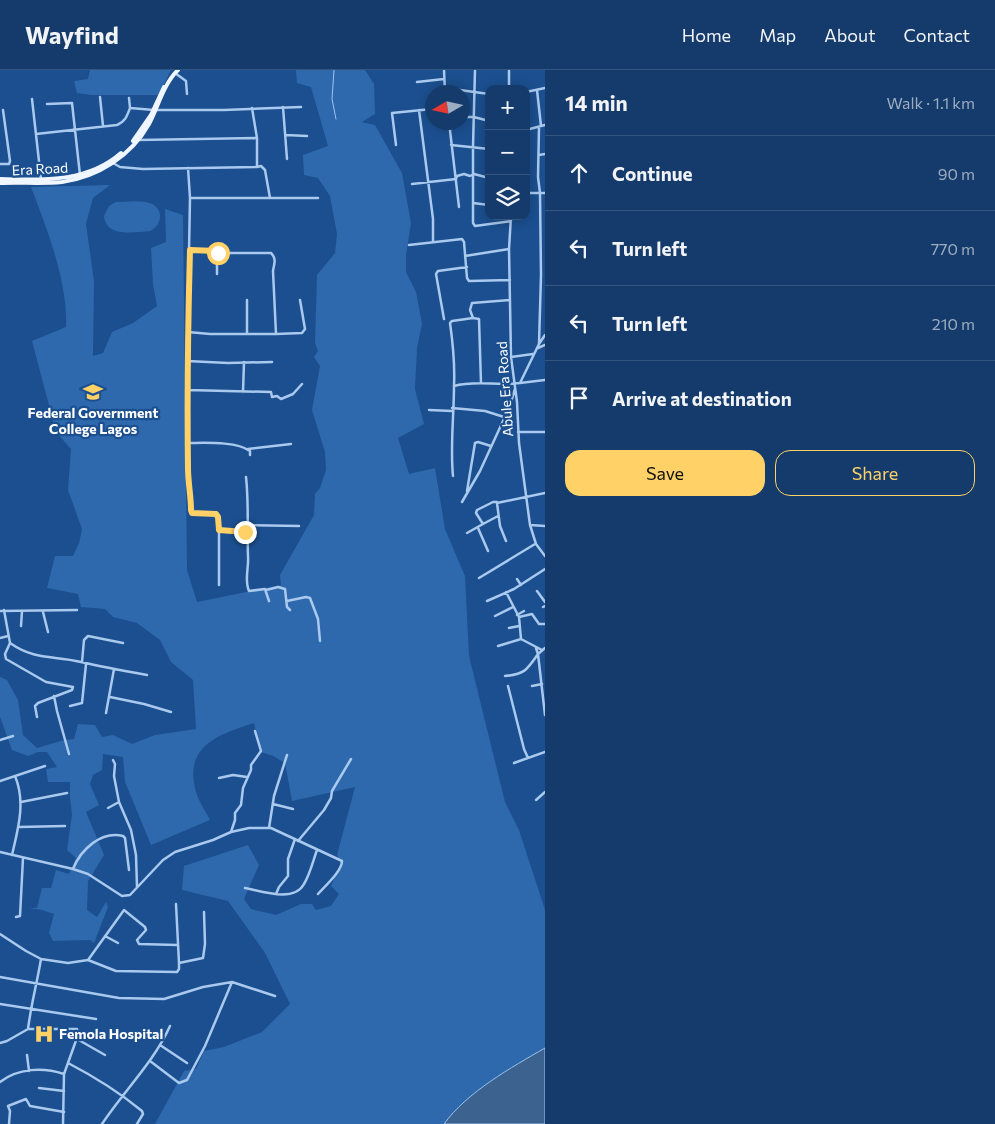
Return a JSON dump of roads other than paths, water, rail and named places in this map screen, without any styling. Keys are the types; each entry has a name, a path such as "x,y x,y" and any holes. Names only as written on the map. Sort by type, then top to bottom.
{"main road":[{"name":"Era Road","path":"0,181 64,181 112,163 138,140 176,71"},
{"path":"0,181 58,179 96,170 113,160 127,148 155,110"}],"street":[{"path":"444,70 445,85"},
{"path":"475,70 472,147 474,174 473,223 475,226 511,221"},
{"path":"509,70 509,85"},
{"path":"176,71 186,81 187,94"},
{"path":"417,82 444,79"},
{"path":"530,91 545,88"},
{"path":"470,90 485,93"},
{"path":"537,90 542,126 538,177 540,193 540,249 543,275 539,344"},
{"path":"100,97 103,126"},
{"path":"32,98 41,179"},
{"path":"36,134 122,123 130,108 129,98"},
{"path":"47,104 72,103 80,175"},
{"path":"130,108 155,110 301,106"},
{"path":"283,107 287,159"},
{"path":"252,108 257,138 257,167"},
{"path":"0,165 9,164 10,161 3,110"},
{"path":"419,110 433,219 433,242"},
{"path":"396,145 392,114 425,110"},
{"path":"541,116 545,115"},
{"path":"470,117 485,120"},
{"path":"450,130 459,207"},
{"path":"286,136 307,136"},
{"path":"138,140 257,138"},
{"path":"451,145 485,149"},
{"path":"540,154 545,154"},
{"path":"112,163 120,168 262,166 265,170 270,198"},
{"path":"188,168 190,198 187,360 188,470 192,513 216,514 218,517 219,585"},
{"path":"412,184 456,179 461,174 470,176 474,174 485,177"},
{"path":"530,193 545,193"},
{"path":"190,198 318,198"},
{"path":"473,203 485,204"},
{"name":"Abule Era Road","path":"511,221 509,249 510,300 518,432 530,525 536,544 545,556"},
{"path":"409,245 462,239 467,278 469,280 510,280"},
{"path":"465,256 509,249"},
{"path":"540,249 545,249"},
{"path":"190,250 217,251 218,253 273,254 275,261 273,271 276,334"},
{"path":"217,251 217,274"},
{"path":"444,320 436,274 438,271 467,267"},
{"path":"247,300 247,334"},
{"path":"188,332 276,334 304,331 300,300"},
{"path":"473,318 470,310 472,304 510,300"},
{"path":"452,476 454,386 450,323 452,321 478,318 481,384"},
{"path":"520,384 533,354 545,335"},
{"path":"536,349 545,345"},
{"path":"512,356 533,354"},
{"path":"187,360 207,362 272,362"},
{"path":"243,392 244,362"},
{"path":"454,386 464,384 520,384 545,380"},
{"path":"188,390 271,392 272,397 277,396 281,399 293,394 302,384"},
{"path":"467,491 474,483 515,389"},
{"path":"429,410 485,411 504,417"},
{"path":"518,432 545,432"},
{"path":"462,502 467,491 475,443 478,442 491,446"},
{"path":"188,443 231,445 248,449 291,444"},
{"path":"248,449 250,455"},
{"path":"246,477 248,497 246,585 249,591 283,588 286,590 290,610"},
{"path":"483,524 476,511 493,502 545,493"},
{"path":"497,502 500,526 506,541"},
{"path":"467,533 498,516"},
{"path":"247,525 299,526"},
{"path":"530,525 545,526"},
{"path":"478,528 488,551"},
{"path":"219,530 246,532"},
{"path":"479,578 536,544"},
{"path":"488,601 521,585 545,568"},
{"path":"517,579 521,585"},
{"path":"266,590 269,601"},
{"path":"538,591 545,602"},
{"path":"506,592 518,616 521,640"},
{"path":"287,601 306,597 310,598 318,618 320,641"},
{"path":"495,616 512,607"},
{"path":"4,610 10,643 5,656 10,662 29,670 46,682 73,687 72,690 54,696 35,706 37,717"},
{"path":"0,611 43,612 77,610"},
{"path":"21,626 22,611"},
{"path":"518,616 524,611"},
{"path":"43,612 48,632"},
{"path":"518,616 532,614 539,624 545,624"},
{"path":"509,628 519,626"},
{"path":"0,638 8,636"},
{"path":"70,706 82,703 85,638 91,637 123,643"},
{"path":"498,646 521,640 536,648 543,649"},
{"path":"10,643 27,653 39,656 147,676"},
{"path":"536,648 540,666 545,715"},
{"path":"505,676 522,673 543,649"},
{"path":"540,666 545,665"},
{"path":"106,713 114,670"},
{"path":"532,686 542,684"},
{"path":"508,686 528,758"},
{"path":"54,696 56,711 69,754"},
{"path":"110,697 171,712"},
{"path":"231,832 235,813 241,805 243,788 252,762 261,751 255,731"},
{"path":"0,740 13,736"},
{"path":"514,763 545,752"},
{"path":"269,828 274,793 287,755"},
{"path":"276,894 288,876 288,859 297,840 324,810 331,798 332,791 351,759"},
{"path":"113,760 119,802 127,819 134,842 136,889"},
{"path":"0,781 45,766"},
{"path":"219,778 234,775 247,777"},
{"path":"12,855 19,827 21,802 15,776"},
{"path":"536,800 543,796 545,792"},
{"path":"21,802 67,793"},
{"path":"108,808 119,802"},
{"path":"273,804 293,810"},
{"path":"19,827 65,826"},
{"path":"0,852 88,874 122,896 130,895 163,860 175,852 231,832 249,828 269,828 343,862 331,880 318,894"},
{"path":"73,869 80,856 94,843 102,837 114,835 125,838 128,870"},
{"path":"244,888 286,895 302,886 317,850"},
{"path":"16,917 20,916 23,858"},
{"path":"0,934 40,959 68,963 88,960 116,971 177,972 180,963 176,904"},
{"path":"88,960 125,910 141,922 146,929 137,940 139,944 178,945"},
{"path":"180,963 203,958 205,944 204,912"},
{"path":"105,936 118,943"},
{"path":"28,1029 30,1008 37,984 40,959"},
{"path":"0,977 107,997 164,999 203,987 232,982 275,996"},
{"path":"150,1061 179,1083 187,1080 205,1046 232,982"},
{"path":"0,1004 96,1019"},
{"path":"102,1124 122,1094 150,1061 170,1026"},
{"path":"0,1043 28,1029 75,1028 78,1031 77,1039 64,1074 63,1124"},
{"path":"77,1039 106,1055"},
{"path":"160,1045 187,1063"},
{"path":"27,1055 29,1071"},
{"path":"68,1063 99,1079 122,1094 143,1113 137,1124"},
{"path":"0,1082 10,1076 29,1071 48,1070 64,1074"},
{"path":"39,1088 64,1091"},
{"path":"9,1124 10,1111 8,1106 26,1099 30,1106 64,1112"}],"waterway":[{"path":"334,70 332,99 336,119"}],"place":[{"name":"Federal Government College Lagos","path":"93,392"},
{"name":"Femola Hospital","path":"44,1034"}]}
